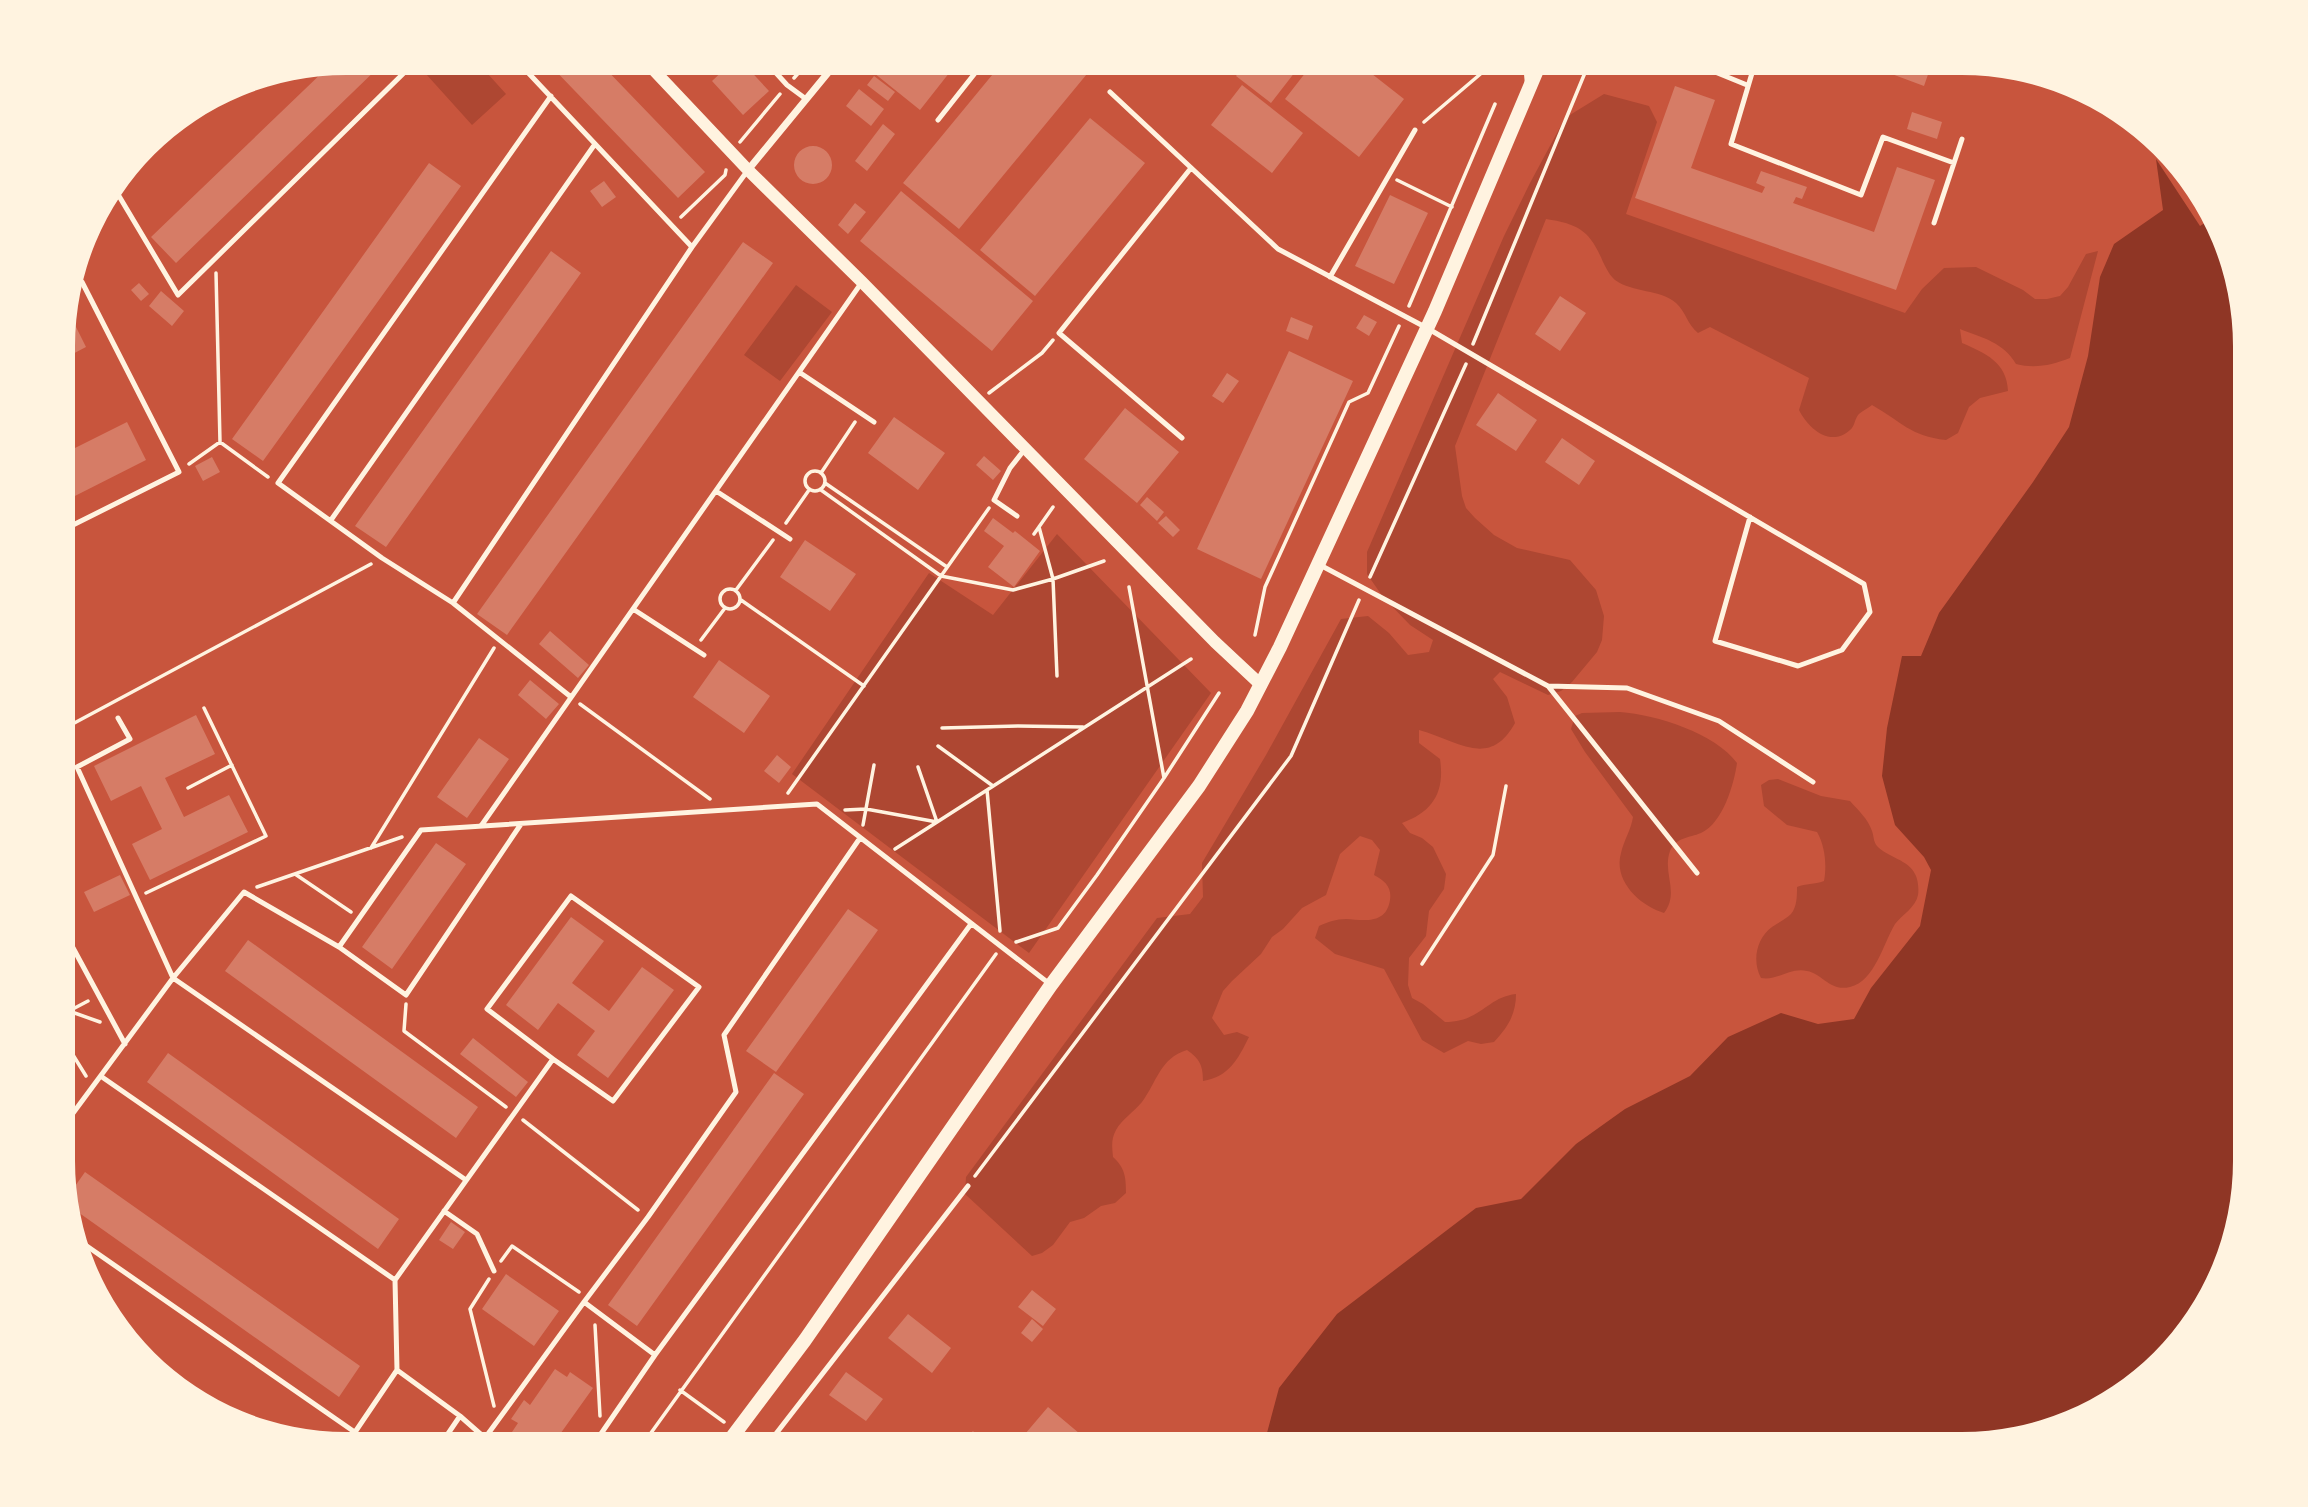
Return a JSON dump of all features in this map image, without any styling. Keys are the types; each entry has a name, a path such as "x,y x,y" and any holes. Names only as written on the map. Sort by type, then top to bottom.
{"main road":[{"path":"737,1430 805,1340 1051,985 1199,786 1261,685 1427,328 1535,75"}],"street":[{"path":"657,75 1215,642 1261,685"},
{"path":"748,170 826,75"},
{"path":"1531,75 1531,85"}],"lane":[{"path":"120,198 178,295 402,75"},
{"path":"531,75 692,247"},
{"path":"778,75 806,99"},
{"path":"938,120 974,75"},
{"path":"1722,75 1747,85"},
{"path":"1751,75 1731,144 1861,195 1883,137 1954,163"},
{"path":"1110,93 1278,249 1403,318 1427,328 1470,354 1750,517 1864,584 1870,612 1842,650 1798,666 1715,640 1750,517"},
{"path":"551,96 278,483 382,558 453,603 571,697"},
{"path":"1330,277 1415,130"},
{"path":"1934,223 1962,139"},
{"path":"331,520 595,144"},
{"path":"1182,438 1059,333 1191,168"},
{"path":"453,603 692,247 748,170"},
{"path":"481,827 862,282"},
{"path":"75,524 179,472 82,283"},
{"path":"799,372 874,422"},
{"path":"1017,516 994,500 1010,468 1026,449"},
{"path":"716,491 790,539"},
{"path":"1318,564 1548,686 1698,873"},
{"path":"633,609 705,656"},
{"path":"1548,686 1628,688 1719,720 1813,782"},
{"path":"118,718 130,739 77,767 173,978 466,1181"},
{"path":"340,947 421,831 817,804 1051,985"},
{"path":"75,1111 173,978 244,892 340,947 406,995 521,824"},
{"path":"490,1432 736,1092 724,1035 860,838"},
{"path":"571,896 699,986 613,1101 553,1059 487,1009 571,896"},
{"path":"602,1432 655,1355 971,924"},
{"path":"75,951 125,1044"},
{"path":"357,1432 397,1370 395,1280 553,1059"},
{"path":"102,1077 395,1280"},
{"path":"777,1432 968,1186"},
{"path":"444,1211 477,1234 494,1271"},
{"path":"90,1249 355,1432"},
{"path":"585,1299 594,1309 655,1355"},
{"path":"397,1370 478,1432"},
{"path":"449,1432 460,1416"}],"path":[{"path":"1415,130 1479,75"},
{"path":"968,1186 1290,756 1470,354 1476,331 1584,75"},
{"path":"1255,635 1265,587 1349,402 1368,393 1495,104"},
{"path":"1388,176 1452,207"},
{"path":"216,257 220,442"},
{"path":"979,400 1042,353 1059,333"},
{"path":"821,473 860,413"},
{"path":"220,442 278,483"},
{"path":"179,472 220,442"},
{"path":"821,473 811,471 804,480 809,490 821,490 941,576 1013,590 1104,561"},
{"path":"821,473 825,482 947,567"},
{"path":"821,490 825,482"},
{"path":"778,807 994,500"},
{"path":"1034,534 1053,508"},
{"path":"1039,527 1053,579 1057,676"},
{"path":"75,723 382,558"},
{"path":"1129,587 1164,778"},
{"path":"724,608 720,598 727,589 736,590 741,600 864,686"},
{"path":"724,608 734,608 741,600"},
{"path":"695,649 724,608"},
{"path":"371,848 499,640"},
{"path":"884,857 1191,659"},
{"path":"651,1432 1001,947 1058,928 1164,778 1219,693"},
{"path":"571,697 726,810"},
{"path":"138,897 266,836 204,708"},
{"path":"942,728 1085,727"},
{"path":"938,746 993,786"},
{"path":"188,788 232,765"},
{"path":"860,838 874,765"},
{"path":"918,767 937,822"},
{"path":"1422,964 1493,855 1506,786"},
{"path":"987,790 1001,947"},
{"path":"826,811 866,809 937,822"},
{"path":"244,892 421,831"},
{"path":"295,874 360,917"},
{"path":"75,1008 99,995"},
{"path":"406,995 404,1031 648,1217"},
{"path":"75,1015 116,1028"},
{"path":"75,1058 93,1088"},
{"path":"498,1421 470,1309 494,1271 512,1246 585,1299"},
{"path":"594,1309 601,1432"},
{"path":"680,1390 737,1430"}],"shaded area":[{"path":"427,75 489,75 506,94 472,125"},
{"path":"1604,94 1649,106 1657,122 1626,214 1905,313 1922,289 1944,268 1976,267 2023,290 2035,299 2060,296 2086,254 2098,251 2070,358 2043,366 2016,364 1999,346 1960,329 1962,343 1986,355 1999,366 2007,381 2008,391 1980,398 1969,407 1958,433 1946,440 1923,435 1872,405 1858,415 1850,430 1835,437 1827,436 1814,429 1799,410 1809,378 1710,327 1698,333 1670,299 1615,280 1593,243 1582,231 1567,223 1546,219 1455,446 1466,508 1494,535 1517,548 1570,560 1596,590 1604,616 1602,640 1597,652 1561,691 1548,695 1500,672 1493,679 1507,697 1515,723 1505,737 1494,745 1483,749 1472,748 1419,730 1419,743 1440,759 1441,781 1429,807 1402,823 1410,833 1433,847 1446,874 1444,889 1429,911 1426,936 1409,958 1408,985 1412,998 1445,1022 1467,1018 1506,996 1516,994 1515,1008 1510,1020 1494,1042 1481,1044 1468,1041 1444,1053 1422,1040 1384,969 1335,954 1315,938 1319,926 1342,919 1373,919 1384,914 1388,908 1389,888 1374,875 1380,850 1372,840 1360,836 1340,854 1326,895 1302,908 1223,991 1212,1018 1224,1035 1237,1032 1249,1037 1232,1066 1220,1076 1203,1081 1200,1063 1187,1050 1171,1059 1142,1102 1121,1122 1113,1137 1113,1157 1124,1173 1126,1193 1115,1203 1101,1206 1084,1218 1070,1222 1053,1245 1032,1256 965,1194 966,1177 1157,918 1190,914 1203,897 1202,863 1266,755 1341,619 1368,616 1389,633 1408,655 1429,652 1433,640 1410,625 1383,597 1367,574 1367,552 1504,236 1530,183 1565,118"},
{"path":"2156,159 2200,226 2203,224 2212,243 2228,294 2233,347 2232,1178 2228,1213 2218,1248 2205,1280 2177,1326 2127,1376 2097,1395 2032,1423 1997,1429 1961,1432 1267,1432 1279,1388 1337,1314 1476,1208 1521,1199 1576,1144 1625,1109 1690,1076 1728,1037 1781,1013 1818,1024 1854,1019 1871,988 1920,926 1931,870 1924,857 1895,825 1882,776 1887,728 1902,656 1921,656 1939,613 2069,427 2088,356 2100,277 2114,244 2163,210"},
{"path":"796,285 832,312 780,381 744,355"},
{"path":"1057,534 1211,693 1029,953 792,774 929,573 993,615"},
{"path":"1620,712 1651,717 1684,727 1715,743 1737,763 1730,792 1715,821 1701,833 1679,840 1670,851 1668,867 1671,898 1664,913 1646,905 1630,891 1625,882 1620,863 1622,848 1633,817 1571,729 1575,716 1582,713"},
{"path":"1778,779 1821,796 1850,801 1868,823 1877,846 1908,865 1916,876 1918,893 1915,903 1895,924 1872,970 1859,983 1850,987 1837,987 1807,971 1761,978 1758,971 1756,958 1759,944 1772,927 1793,911 1797,887 1824,881 1825,875 1824,849 1817,832 1787,825 1764,806 1761,785"}],"building":[{"path":"371,75 176,263 151,237 317,77"},
{"path":"560,75 612,75 705,172 678,198"},
{"path":"718,75 754,75 769,91 743,115 712,81"},
{"path":"876,75 948,75 920,110"},
{"path":"992,75 1086,75 959,229 903,183"},
{"path":"1237,75 1293,75 1271,103"},
{"path":"1304,75 1373,75 1404,99 1359,157 1285,99"},
{"path":"1894,75 1928,75 1924,86"},
{"path":"874,76 895,92 888,101 867,85"},
{"path":"1242,85 1303,133 1272,173 1211,125"},
{"path":"1675,86 1715,100 1691,168 1762,193 1765,187 1756,183 1761,171 1807,187 1802,199 1796,197 1793,203 1874,232 1897,167 1935,180 1896,290 1635,198"},
{"path":"859,89 884,109 871,126 846,106"},
{"path":"1912,112 1942,122 1937,139 1907,129"},
{"path":"1090,118 1145,163 1035,296 980,250"},
{"path":"883,124 895,134 867,171 855,161"},
{"path":"813,146 827,151 832,165 827,179 813,184 799,179 794,165 799,151"},
{"path":"429,163 461,186 263,461 232,439"},
{"path":"604,181 616,197 602,207 590,191"},
{"path":"901,191 1033,301 992,351 860,241"},
{"path":"1390,195 1428,213 1394,284 1355,266"},
{"path":"855,203 866,212 848,234 838,225"},
{"path":"743,242 773,263 507,635 477,614"},
{"path":"551,251 581,273 386,547 355,526"},
{"path":"139,283 149,294 141,301 131,290"},
{"path":"161,291 184,311 172,326 149,306"},
{"path":"1560,296 1586,313 1560,351 1535,334"},
{"path":"1364,315 1377,322 1369,336 1356,328"},
{"path":"1291,317 1313,326 1308,340 1286,331"},
{"path":"76,327 86,347 75,353"},
{"path":"1289,351 1353,381 1261,579 1197,549"},
{"path":"1227,373 1239,381 1223,403 1212,396"},
{"path":"1498,393 1537,420 1516,451 1476,425"},
{"path":"1125,408 1179,452 1137,503 1084,459"},
{"path":"894,417 945,453 918,490 868,453"},
{"path":"127,422 146,460 75,496 75,448"},
{"path":"1562,438 1595,461 1579,485 1545,462"},
{"path":"984,456 1001,471 993,480 976,465"},
{"path":"212,457 220,472 203,481 195,466"},
{"path":"1147,497 1164,512 1157,521 1140,505"},
{"path":"1166,516 1180,530 1173,537 1158,523"},
{"path":"993,518 1040,551 1014,587 988,567 1004,546 984,531"},
{"path":"805,540 856,574 830,611 780,577"},
{"path":"550,631 589,665 578,678 539,644"},
{"path":"719,660 770,696 744,733 693,697"},
{"path":"530,680 559,704 546,719 518,695"},
{"path":"196,715 215,754 165,778 184,817 229,795 248,832 150,880 132,844 162,829 141,786 111,801 94,766"},
{"path":"479,738 509,759 467,818 437,797"},
{"path":"777,755 791,767 779,783 764,771"},
{"path":"436,843 466,864 392,969 362,947"},
{"path":"120,875 130,895 94,912 84,892"},
{"path":"848,909 878,930 776,1072 746,1051"},
{"path":"571,917 604,941 572,983 609,1011 642,967 674,990 608,1078 577,1055 595,1031 558,1003 538,1030 506,1005"},
{"path":"248,940 478,1107 456,1138 225,971"},
{"path":"473,1038 528,1082 516,1097 460,1054"},
{"path":"168,1053 399,1219 378,1249 147,1082"},
{"path":"774,1073 804,1094 637,1326 608,1305"},
{"path":"85,1172 360,1366 339,1397 80,1214 77,1184"},
{"path":"451,1222 465,1232 453,1249 439,1240"},
{"path":"506,1274 559,1311 534,1346 482,1309"},
{"path":"1032,1290 1056,1309 1043,1326 1018,1307"},
{"path":"908,1314 951,1348 932,1373 888,1338"},
{"path":"1032,1319 1043,1329 1032,1342 1021,1333"},
{"path":"555,1369 567,1377 570,1372 593,1388 562,1432 512,1432 518,1423 511,1419 524,1400 530,1405"},
{"path":"846,1372 883,1399 866,1421 829,1395"},
{"path":"1048,1407 1078,1432 1027,1432"}]}
